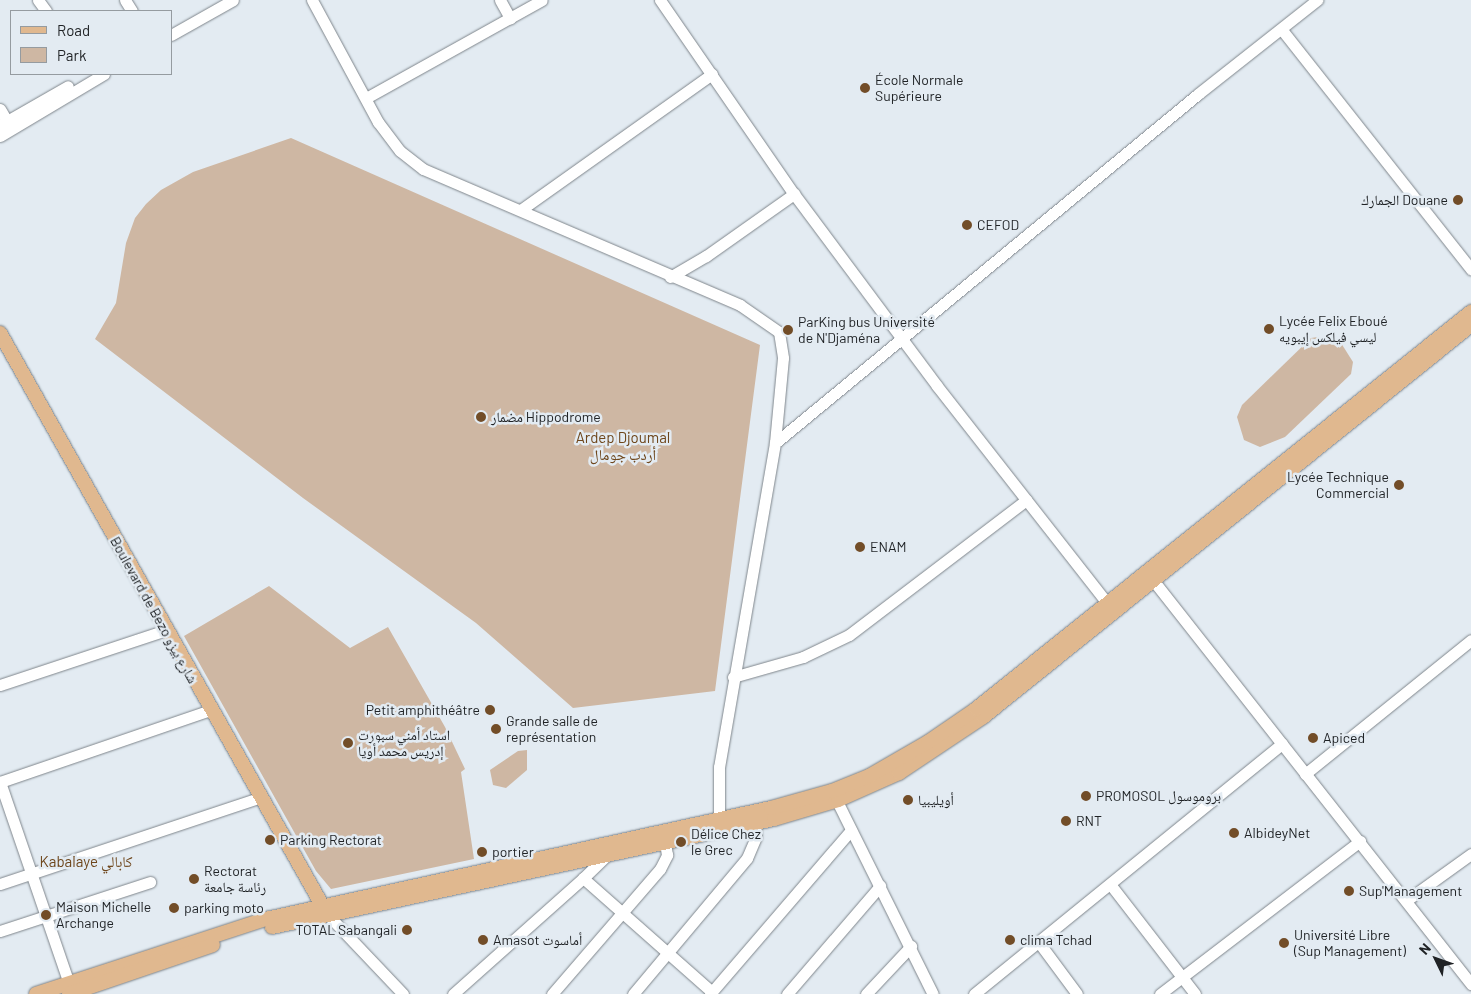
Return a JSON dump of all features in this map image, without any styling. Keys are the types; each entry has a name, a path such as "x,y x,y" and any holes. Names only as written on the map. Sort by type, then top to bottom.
{"main road":[{"path":"36,994 69,988 159,952 325,910 665,842 719,825 754,823 834,796 894,763 932,747 1150,577 1471,312"},
{"path":"1267,482 1471,325"},
{"name":"Boulevard de Bezo شارع بيزو","path":"0,333 210,710 262,797 325,910"},
{"path":"932,747 1107,603 1150,577"},
{"path":"465,881 719,825 834,796"}],"street":[{"path":"172,25 216,0"},
{"path":"172,34 233,0"},
{"path":"312,0 388,137 400,151 423,169 477,194 522,209 670,277 740,305 779,332 783,358 775,444 718,767 719,825"},
{"path":"500,0 510,18"},
{"path":"366,98 542,0"},
{"path":"660,0 794,194 901,337 1107,603"},
{"path":"775,444 901,337 1198,94 1282,30 1304,4 1317,0"},
{"path":"1282,30 1471,269"},
{"path":"522,209 712,74"},
{"path":"0,109 4,123 94,75"},
{"path":"0,136 94,75"},
{"path":"670,277 706,256 794,194"},
{"path":"733,677 803,657 849,635 1026,500"},
{"path":"1150,577 1305,774 1360,840 1471,984"},
{"path":"0,685 166,630"},
{"path":"1305,774 1471,640"},
{"path":"69,988 0,782 210,710"},
{"path":"974,994 1040,944 1110,884 1282,744"},
{"path":"834,796 934,994"},
{"path":"0,884 31,872 262,797"},
{"path":"633,994 754,848 754,823"},
{"path":"583,878 668,952 711,993 851,830"},
{"path":"1160,994 1360,840"},
{"path":"552,994 664,863 667,855 665,842"},
{"path":"453,994 609,853"},
{"path":"1407,900 1471,854"},
{"path":"0,931 150,882"},
{"path":"1110,884 1195,994"},
{"path":"787,994 880,886"},
{"path":"325,910 402,994"},
{"path":"1040,944 1077,994"},
{"path":"866,994 911,946"}],"green space":[{"name":"مضمار Hippodrome","path":"291,138 760,345 715,691 573,708 476,623 303,498 95,339 116,303 126,243 135,218 146,204 161,190 193,172"},
{"path":"1325,336 1341,343 1353,362 1351,374 1285,437 1260,447 1244,440 1237,417 1242,405 1311,338"},
{"name":"استاد أمني سبورت إدريس محمد أويا","path":"269,586 350,648 388,627 445,727 465,769 461,772 474,859 331,889 316,871 184,636"},
{"path":"527,750 527,770 506,788 493,785 490,770 518,751"}],"place":[{"name":"École Normale Supérieure","path":"865,88"},
{"name":"الجمارك Douane","path":"1458,200"},
{"name":"CEFOD","path":"967,225"},
{"name":"Lycée Felix Eboué ليسي فيلكس إيبويه","path":"1269,329"},
{"name":"ParKing bus Université de N'Djaména","path":"788,330"},
{"name":"مضمار Hippodrome","path":"481,417"},
{"name":"Lycée Technique Commercial","path":"1399,485"},
{"name":"ENAM","path":"860,547"},
{"name":"Petit amphithéâtre","path":"490,710"},
{"name":"Grande salle de représentation","path":"496,729"},
{"name":"Apiced","path":"1313,738"},
{"name":"استاد أمني سبورت إدريس محمد أويا","path":"348,743"},
{"name":"PROMOSOL بروموسول","path":"1086,796"},
{"name":"أويليبيا","path":"908,800"},
{"name":"RNT","path":"1066,821"},
{"name":"AlbideyNet","path":"1234,833"},
{"name":"Parking Rectorat","path":"270,840"},
{"name":"Délice Chez le Grec","path":"681,842"},
{"name":"portier","path":"482,852"},
{"name":"Rectorat رئاسة جامعة","path":"194,879"},
{"name":"Sup'Management","path":"1349,891"},
{"name":"parking moto","path":"174,908"},
{"name":"Maison Michelle Archange","path":"46,915"},
{"name":"TOTAL Sabangali","path":"407,930"},
{"name":"Amasot أماسوت","path":"483,940"},
{"name":"clima Tchad","path":"1010,940"},
{"name":"Université Libre (Sup Management)","path":"1284,943"}],"district":[{"name":"Ardep Djoumal أردب جومال","path":"623,446"},
{"name":"Kabalaye كابالي","path":"86,862"}]}
